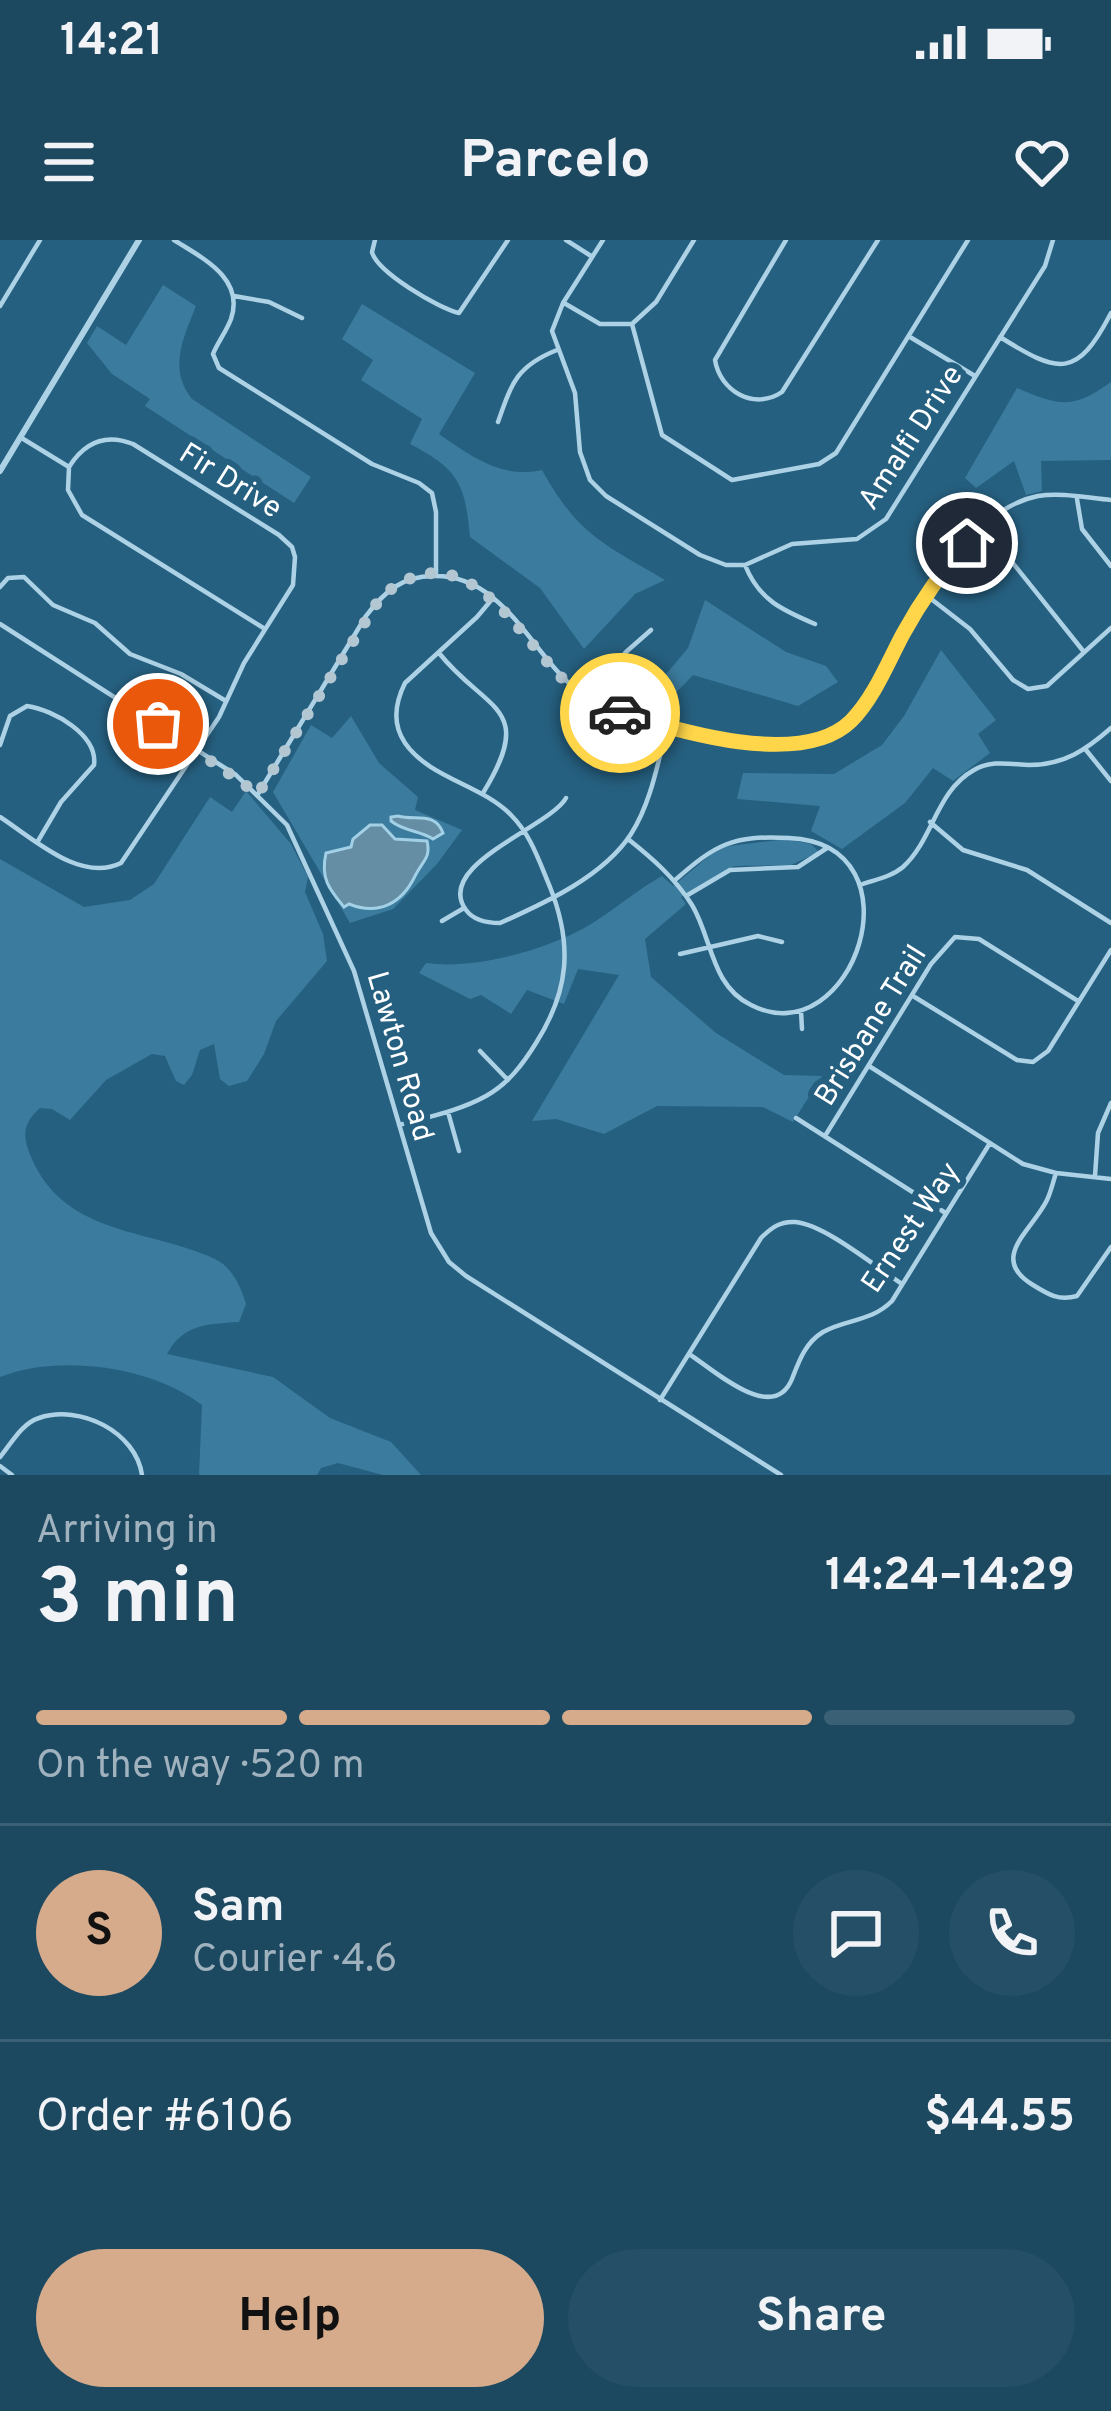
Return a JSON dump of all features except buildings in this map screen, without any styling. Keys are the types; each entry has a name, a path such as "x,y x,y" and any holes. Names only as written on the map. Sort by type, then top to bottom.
{"street":[{"path":"0,306 40,240"},
{"path":"0,471 139,240"},
{"path":"174,240 220,270 232,296 233,313 213,354 217,366 372,464 428,489 435,499 436,575"},
{"path":"375,240 371,252 379,267 442,308 459,313 508,240"},
{"path":"566,240 593,257"},
{"path":"604,240 563,303 552,331 579,408 583,467 596,488 700,556 725,565 745,565 771,604 815,624"},
{"path":"563,303 600,324 632,324 656,302 694,240"},
{"path":"786,240 715,360 728,386 756,402 782,392 878,240"},
{"path":"632,324 662,435 720,474 741,481 830,459 968,240"},
{"name":"Amalfi Drive","path":"745,565 792,544 857,539 877,529 1045,266 1053,240"},
{"path":"232,296 274,304 302,318"},
{"path":"1000,337 1035,359 1061,366 1083,358 1111,313"},
{"path":"910,337 975,376"},
{"path":"498,422 516,377 536,358 557,350"},
{"path":"0,817 86,869 104,870 121,863 198,749 265,629 82,514 68,490 69,467 20,437"},
{"name":"Fir Drive","path":"69,467 91,443 123,440 279,535 292,547 297,572 265,629"},
{"path":"258,794 380,598 403,581 436,575 467,581 493,598 561,677 588,698 667,727 756,742 812,742 843,728 861,709 926,595 984,526 1022,501 1040,496 1111,500"},
{"path":"1077,497 1082,529 1111,566"},
{"path":"984,526 1084,652"},
{"path":"0,587 8,578 24,577 53,605 95,623 130,654 181,674 226,701"},
{"path":"926,595 970,629 1019,686 1035,689 1047,686 1111,628"},
{"path":"399,1125 483,1098 508,1080 551,1020 566,976 566,938 524,830 501,805 423,760 398,729 399,695 413,674 493,598"},
{"name":"Lawton Road","path":"0,624 198,749 258,794 297,841 345,945 430,1233 449,1262 781,1475"},
{"path":"588,698 651,630"},
{"path":"439,653 495,705 505,725 505,754 482,794"},
{"path":"0,745 10,716 32,706 83,735 93,747 94,765 61,802 38,841"},
{"path":"566,798 560,810 470,869 461,887 464,908 478,920 500,923 553,895 598,869 628,839 642,813 667,727"},
{"path":"860,885 900,869 956,783 976,769 998,763 1048,763 1086,749 1111,728"},
{"path":"1086,749 1111,781"},
{"path":"930,821 963,850 1027,870 1111,923"},
{"path":"628,839 686,896 723,980 740,999 766,1011 800,1011 834,988 859,948 866,913 860,885 846,863 827,848 802,838 742,838 716,846 674,881"},
{"path":"686,896 730,870 798,867 827,848"},
{"path":"442,921 464,908"},
{"name":"Brisbane Trail","path":"825,1136 949,940 964,935 979,940 1078,1001"},
{"path":"680,954 758,936 782,941"},
{"path":"913,996 1026,1062 1048,1052 1111,950"},
{"path":"800,1011 802,1029"},
{"path":"480,1051 508,1080"},
{"path":"868,1066 1023,1164 1111,1179"},
{"path":"1095,1176 1098,1133 1111,1103"},
{"path":"448,1112 459,1150"},
{"path":"796,1118 946,1213"},
{"name":"Ernest Way","path":"688,1354 756,1396 772,1399 787,1388 798,1361 816,1337 874,1316 892,1301 990,1143"},
{"path":"1056,1173 1046,1202 1013,1256 1021,1278 1054,1298 1077,1296 1111,1247"},
{"path":"660,1400 761,1238 775,1226 792,1222 813,1228 903,1284"},
{"path":"12,1475 0,1462 33,1420 62,1415 115,1431 132,1448 142,1475"}],"shaded area":[{"path":"163,285 196,306 180,354 185,388 192,399 311,477 294,503 145,406 150,399 112,374 87,343 97,326 126,345"},
{"path":"362,304 475,373 439,434 501,469 542,470 581,524 609,547 665,580 635,594 584,649 540,588 470,537 456,480 439,462 410,444 422,419 361,380 373,360 342,339"},
{"path":"1111,382 1111,460 1041,461 1042,491 1026,495 1014,461 976,488 965,478 1017,388 1066,402"},
{"path":"705,600 786,652 826,666 838,682 798,706 693,675 670,699 657,685 688,648"},
{"path":"941,650 996,720 978,734 990,753 953,781 933,768 905,803 842,849 811,831 820,806 737,799 743,773 834,774 882,745"},
{"path":"351,716 379,763 418,797 415,810 462,830 393,909 350,923 273,792 311,725 332,738"},
{"path":"246,791 291,844 308,877 305,892 323,934 327,961 276,1021 247,1081 229,1086 220,1079 214,1044 200,1050 184,1085 176,1081 165,1056 152,1054 106,1080 70,1120 40,1108 26,1127 26,1143 42,1178 83,1214 215,1259 235,1278 246,1304 239,1322 188,1331 167,1354 273,1377 330,1418 391,1442 421,1475 383,1475 338,1463 321,1468 317,1475 199,1475 202,1405 181,1392 131,1373 77,1365 0,1377 0,859 84,907 130,900 154,884 210,797 232,812"},
{"path":"398,816 430,819 443,833 433,839 391,821"},
{"path":"370,825 382,825 395,839 427,841 427,855 396,900 380,908 344,907 325,877 326,853 351,847 353,839"},
{"path":"786,839 811,844 819,852 791,865 734,866 681,897 686,904 645,939 651,977 716,1033 784,1075 822,1076 793,1122 763,1107 657,1106 604,1134 556,1119 532,1121 619,975 578,969 564,1004 527,990 511,1014 481,995 470,999 419,973 426,963 488,961 554,942 591,924 662,876 673,886 720,847"}],"way so far":[{"path":"158,724 258,794 380,598 403,581 436,575 467,581 493,598 572,687 620,713"}],"route":[{"path":"620,713 699,734 756,742 812,742 827,737 861,709 926,595 967,543"}]}
